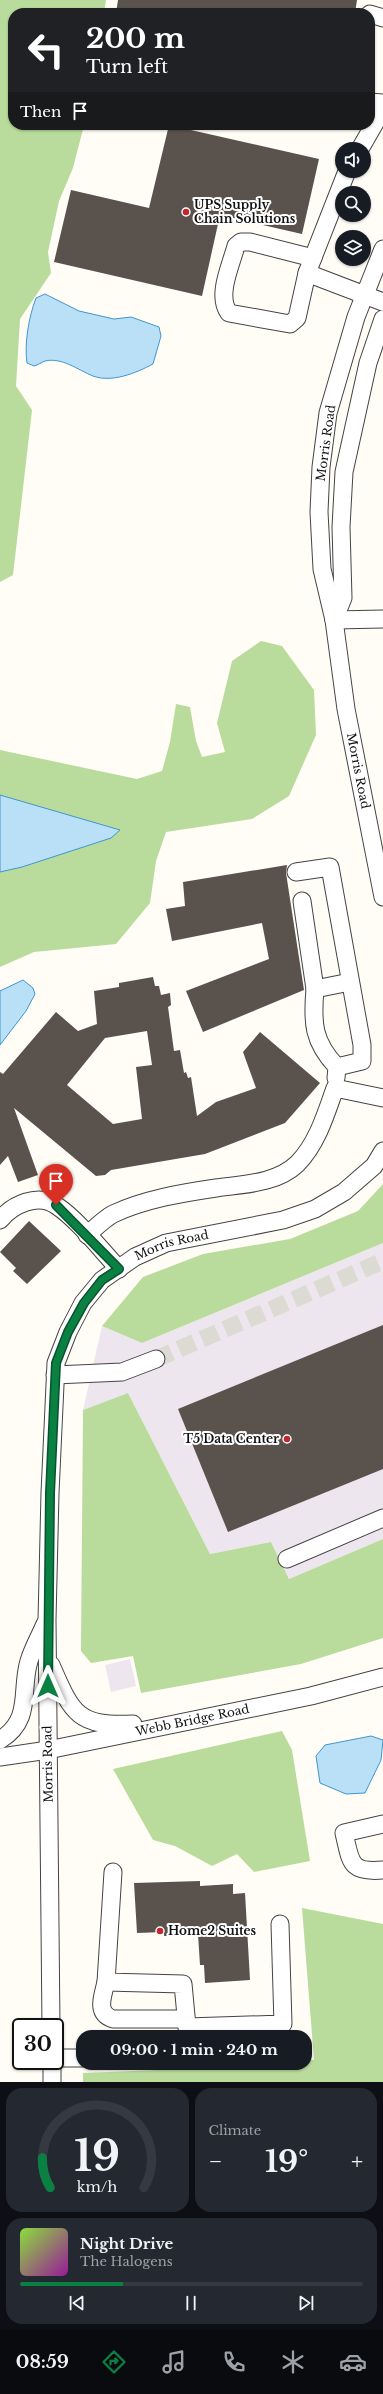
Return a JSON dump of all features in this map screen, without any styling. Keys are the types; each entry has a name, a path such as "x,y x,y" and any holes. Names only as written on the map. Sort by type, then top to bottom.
{"street":[{"path":"375,123 383,109"},
{"path":"364,142 371,130"},
{"path":"344,178 310,265 297,318 290,324 229,313 224,306 224,295 236,246 242,242 250,242 310,265 364,295 383,302"},
{"name":"Morris Road","path":"383,248 356,317 328,413 321,467 319,512 322,570 325,588 334,620 346,709 383,897"},
{"name":"Morris Road","path":"334,620 343,598 341,527 344,472 368,363 383,319"},
{"path":"334,620 383,619"},
{"path":"296,872 330,867 362,1045 362,1061 337,1067"},
{"path":"87,1235 112,1214 141,1204 179,1194 251,1184 278,1176 296,1164 312,1146 335,1088 337,1067 320,1046 313,1016 315,989 302,901"},
{"path":"315,989 350,982"},
{"path":"335,1088 383,1098"},
{"name":"Morris Road","path":"51,2018 47,1620 50,1493 56,1363 68,1332 84,1303 102,1280 135,1257 166,1243 283,1220 315,1209 344,1192 374,1166 383,1151"},
{"path":"0,1220 8,1211 22,1202 39,1201 56,1205 119,1269"},
{"path":"55,1375 122,1372 156,1360"},
{"path":"287,1559 383,1518"},
{"path":"0,1740 10,1732 20,1716 26,1690 29,1662 47,1620"},
{"path":"48,1659 68,1703 81,1717 91,1722 114,1725 179,1723"},
{"name":"Webb Bridge Road","path":"0,1757 48,1750 311,1696 383,1678"},
{"path":"382,1826 344,1833 350,1857 356,1868 365,1872 383,1870"},
{"path":"113,1872 106,1982 101,2008 102,2013 113,2019 187,2028 283,2024 280,1924"},
{"path":"106,1982 183,1984 187,2028"},
{"path":"64,2058 76,2058"},
{"path":"52,2070 52,2082"}],"shaded area":[{"path":"383,1243 383,1539 289,1579 271,1542 210,1554 128,1393 83,1410 102,1326 142,1343"},
{"path":"130,1659 136,1686 111,1692 105,1665"}],"green space":[{"path":"0,0 106,0 105,8 8,8 8,130 83,130 73,168 59,201 48,252 51,273 20,319 16,386 32,410 13,575 0,582"},
{"path":"261,641 282,646 314,690 316,735 289,796 252,819 166,832 156,861 150,903 116,944 34,952 0,967 0,750 137,779 162,771 170,742 176,704 190,707 196,741 202,757 225,752 217,723 232,661"},
{"path":"383,1184 383,1243 142,1343 102,1326 143,1277 203,1254 290,1239 358,1211"},
{"path":"128,1393 210,1554 271,1542 289,1579 383,1539 383,1638 301,1664 141,1693 133,1656 91,1663 81,1651 83,1410"},
{"path":"282,1731 292,1750 310,1861 254,1872 237,1854 212,1866 175,1846 153,1840 113,1769"},
{"path":"302,1908 383,1924 383,2082 83,2082 83,2073 159,2070 312,2070 312,2060 314,2060"}],"water":[{"path":"45,294 79,311 114,319 131,317 159,327 161,336 153,364 132,374 116,378 100,378 64,362 51,360 34,366 27,363 27,339 31,313 36,298"},
{"path":"0,795 120,830 111,838 22,867 0,872"},
{"path":"23,980 33,988 35,994 26,1011 0,1045 0,991"},
{"path":"371,1736 383,1740 381,1760 365,1793 346,1794 320,1783 316,1756 325,1745"}],"building":[{"path":"118,0 357,0 356,8 117,8"},
{"name":"UPS Supply Chain Solutions","path":"168,130 191,130 319,159 302,234 220,215 202,296 54,262 71,190 149,208"},
{"path":"287,865 286,873 304,990 203,1032 186,991 269,959 262,923 172,941 166,909 185,906 183,882"},
{"path":"153,977 155,986 159,986 161,995 170,993 171,1005 168,1007 174,1051 180,1050 184,1073 186,1072 188,1078 191,1077 197,1116 216,1102 256,1088 243,1052 260,1032 320,1083 285,1123 205,1154 111,1170 105,1175 96,1176 14,1108 38,1175 18,1182 8,1156 0,1165 0,1072 3,1074 56,1012 78,1031 97,1024 94,991 119,987 119,983","holes":["147,1031 152,1065 136,1067 142,1119 113,1124 67,1085 105,1038"]},
{"path":"29,1221 61,1251 27,1284 13,1271 16,1268 0,1252"},
{"name":"T5 Data Center","path":"383,1325 383,1469 228,1532 178,1409"},
{"name":"Home2 Suites","path":"200,1881 200,1886 233,1884 233,1894 245,1893 250,1980 205,1983 204,1965 200,1965 198,1934 164,1936 164,1932 137,1933 134,1883"}],"tunnel":[{"path":"156,1359 383,1261"}],"place":[{"name":"UPS Supply Chain Solutions","path":"186,212"},
{"name":"T5 Data Center","path":"287,1439"},
{"name":"Home2 Suites","path":"160,1931"}],"route":[{"path":"48,1686 47,1620 50,1493 56,1363 68,1332 84,1303 102,1280 119,1269 56,1205"}]}
